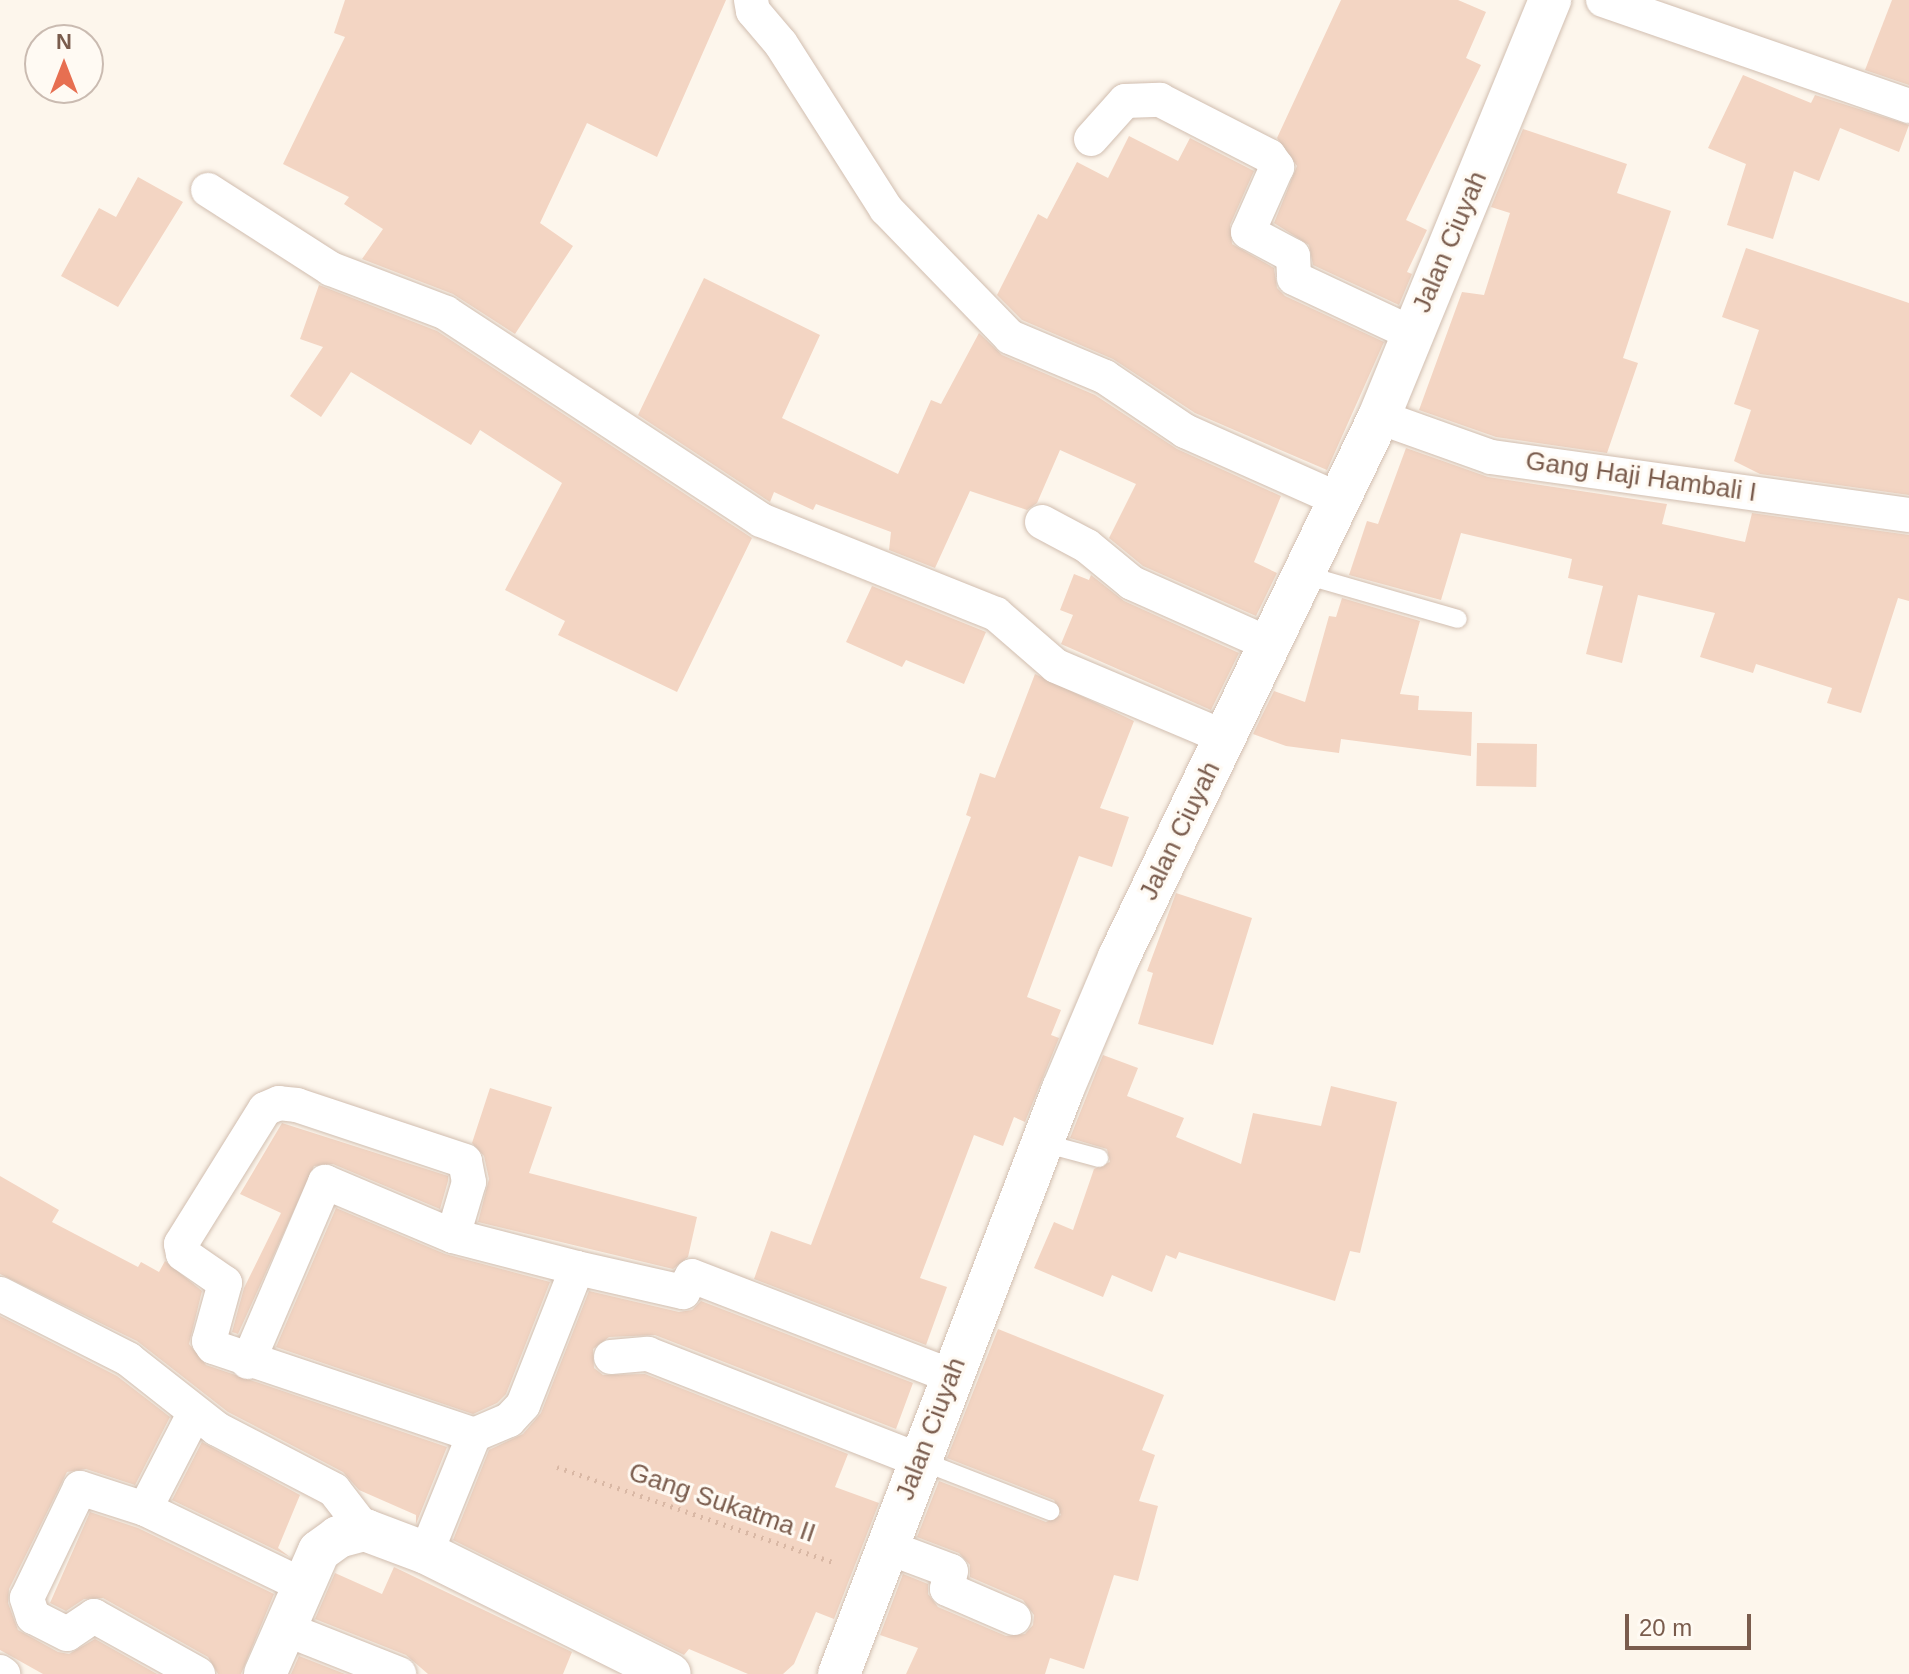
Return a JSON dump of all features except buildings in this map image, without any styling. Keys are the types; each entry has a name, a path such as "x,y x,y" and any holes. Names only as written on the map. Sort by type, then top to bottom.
{"street":[{"path":"751,0 753,11 781,44 886,209 1000,329 1105,377 1185,431 1338,499"},
{"name":"Jalan Ciuyah","path":"839,1674 951,1376 1119,957 1379,417 1550,0"},
{"path":"1603,0 1909,106"},
{"path":"1091,139 1125,101 1160,100 1269,156 1277,167 1248,232 1293,256 1294,278 1411,333"},
{"path":"208,190 331,269 446,313 761,520 996,614 1056,666 1224,737"},
{"name":"Gang Haji Hambali I","path":"1379,417 1491,457 1909,515"},
{"path":"1042,522 1087,546 1132,583 1269,644"},
{"path":"453,1236 469,1182 465,1161 297,1105 265,1109 181,1244 183,1254 225,1283 209,1341 248,1362 474,1435 509,1420 523,1405 577,1268"},
{"path":"248,1362 325,1182 453,1236 577,1268 683,1292 692,1276 951,1376"},
{"path":"0,1294 128,1359 194,1414 334,1490 365,1530 426,1553 670,1674"},
{"path":"611,1357 648,1354 919,1460"},
{"path":"145,1509 194,1414"},
{"path":"426,1553 474,1435"},
{"path":"198,1674 94,1616 67,1634 33,1617 27,1608 80,1488 310,1568"},
{"path":"265,1674 310,1568 338,1537 365,1530"},
{"path":"881,1562 951,1571 947,1589 1014,1618"},
{"path":"283,1628 399,1674"}],"lane":[{"path":"1302,574 1458,619"},
{"path":"1043,1143 1099,1158"},
{"path":"919,1460 1050,1511"}],"path":[{"name":"Gang Sukatma II","path":"557,1467 881,1562"}]}
